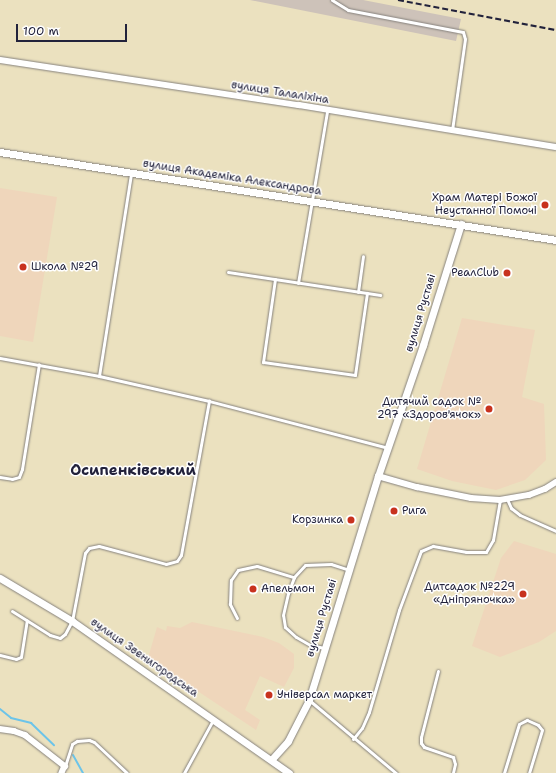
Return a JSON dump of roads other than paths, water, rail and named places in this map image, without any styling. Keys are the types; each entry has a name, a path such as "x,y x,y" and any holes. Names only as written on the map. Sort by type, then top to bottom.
{"street":[{"name":"вулиця Талаліхіна","path":"0,60 556,147"},
{"name":"вулиця Академіка Александрова","path":"0,152 556,240"},
{"name":"вулиця Руставі","path":"272,760 288,741 309,700 378,476 423,346 461,224"},
{"path":"378,476 417,487 471,498 504,500 538,492 556,482"},
{"name":"вулиця Звенигородська","path":"0,578 72,621 289,773"},
{"path":"0,729 25,735 65,766 62,773"}],"lane":[{"path":"332,0 348,10 463,32 465,39 452,130"},
{"path":"298,283 327,111"},
{"path":"99,376 131,173"},
{"path":"358,292 363,256"},
{"path":"228,272 380,295"},
{"path":"275,279 263,362 356,375 367,293"},
{"path":"0,358 99,376 209,401 388,448"},
{"path":"0,477 12,479 19,477 22,470 39,364"},
{"path":"12,611 57,638 62,637 72,621 85,553 89,548 98,546 166,564 177,561 181,555 209,401"},
{"path":"504,500 520,515 556,531"},
{"path":"353,739 362,728 369,712 399,610 421,551 433,546 466,552 486,552 493,540 504,500"},
{"path":"324,648 310,645 296,637 285,627 284,615 288,593 294,577 305,565 331,564 349,570"},
{"path":"237,618 230,604 231,580 238,570 257,566 294,577"},
{"path":"0,655 16,659 21,657 28,620"},
{"path":"438,670 421,737 421,743 424,747 453,758 455,764 453,773"},
{"path":"309,700 353,739 396,773"},
{"path":"184,773 213,720"},
{"path":"504,773 519,724 527,720 538,725 542,730 529,773"},
{"path":"65,766 72,744 77,741 89,740 94,742 127,773"}],"waterway":[{"path":"0,709 11,718 31,723 54,745"},
{"path":"73,755 83,773"}],"railway":[{"path":"398,0 556,30"}],"place":[{"name":"Храм Матері Божої Неустанної Помочі","path":"545,205"},
{"name":"Школа №29","path":"23,267"},
{"name":"РеалClub","path":"507,273"},
{"name":"Дитячий садок № 297 «Здоров'ячок»","path":"489,409"},
{"name":"Рига","path":"394,511"},
{"name":"Корзинка","path":"351,520"},
{"name":"Апельмон","path":"253,589"},
{"name":"Дитсадок №229 «Дніпряночка»","path":"523,594"},
{"name":"Універсал маркет","path":"269,695"}],"district":[{"name":"Осипенківський","path":"133,471"}]}
